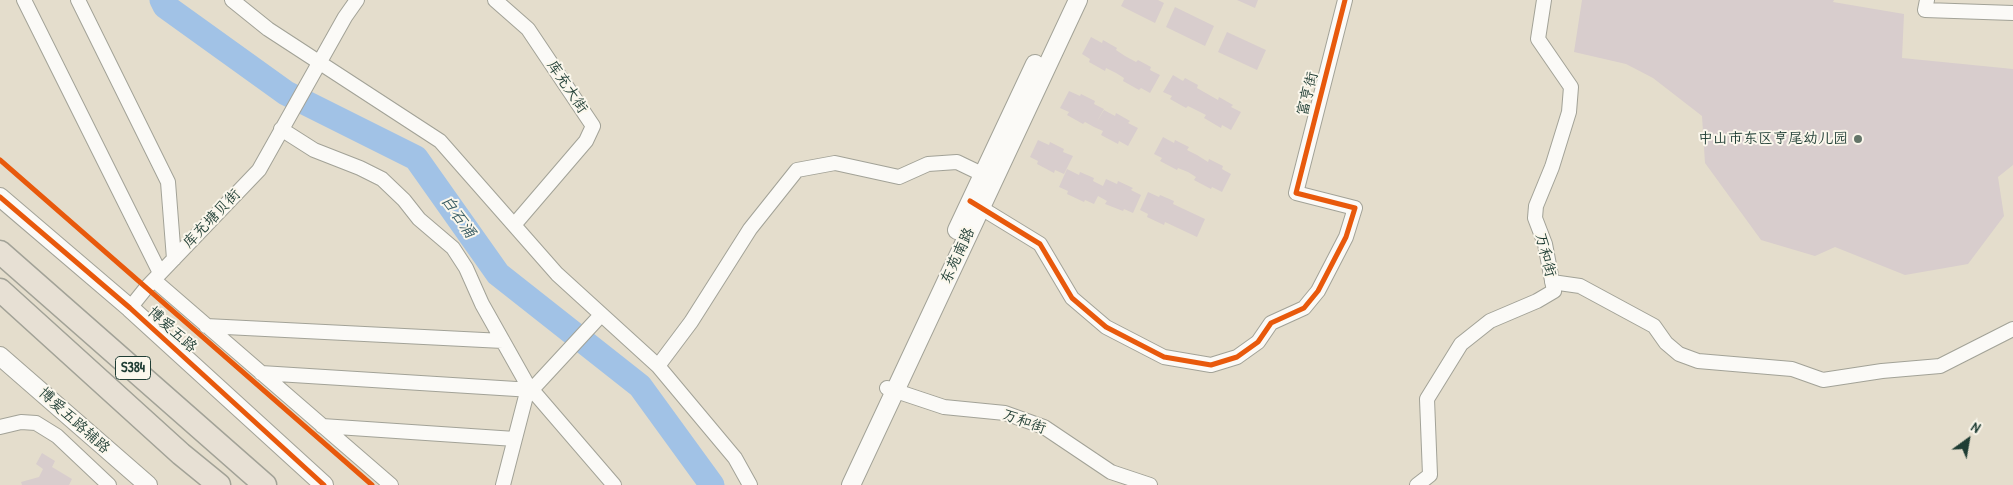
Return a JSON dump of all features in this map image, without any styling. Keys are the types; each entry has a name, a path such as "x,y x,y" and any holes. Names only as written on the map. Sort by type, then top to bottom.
{"highway":[{"name":"S384","path":"0,252 265,485"},
{"name":"S384","path":"0,290 181,454 219,485"},
{"path":"181,454 196,485"}],"street":[{"path":"24,0 157,277 206,326 391,485"},
{"path":"78,0 168,182 174,259"},
{"path":"232,0 268,29 440,141 557,274 658,366 736,458 750,485"},
{"name":"库充塘贝街","path":"130,308 259,170 357,0"},
{"name":"库充大街","path":"495,0 528,29 593,126 586,141 514,225"},
{"name":"东苑南路","path":"976,204 982,174 1066,0"},
{"name":"东苑南路","path":"851,485 891,390 976,204 1078,0"},
{"name":"富亨街","path":"976,204 1040,244 1072,298 1106,327 1164,357 1211,365 1237,357 1258,342 1271,323 1304,308 1318,291 1346,237 1355,208 1296,193 1345,0"},
{"name":"万和街","path":"1417,485 1430,475 1427,399 1461,344 1490,321 1537,301 1554,291 1545,244 1535,218 1536,206 1552,167 1569,112 1571,87 1538,39 1544,0"},
{"path":"1926,5 2013,14"},
{"path":"283,126 314,150 382,179 404,200 419,219 453,248 466,268 482,304 532,390 614,485"},
{"path":"658,366 692,322 750,229 796,170 835,162 899,177 928,164 957,162 982,174"},
{"name":"博爱五路","path":"0,197 130,308 324,485"},
{"path":"1552,282 1580,286 1654,326 1666,343 1679,354 1698,361 1792,369 1824,380 1882,371 1940,366 2013,329"},
{"path":"503,485 526,396 601,315"},
{"path":"206,326 503,341"},
{"name":"博爱五路辅路","path":"0,356 148,485"},
{"path":"261,373 532,390"},
{"name":"东苑南路","path":"840,485 891,390"},
{"name":"万和街","path":"891,390 944,407 1004,413 1044,427 1111,472 1150,485"},
{"path":"0,426 20,422 36,423 57,436 109,485"},
{"path":"322,426 515,439"}],"building":[{"path":"1124,0 1158,0 1164,3 1155,23 1121,6"},
{"path":"1237,0 1258,0 1255,8"},
{"name":"中山市东区亨尾幼儿园","path":"1582,0 1834,0 1833,2 1904,14 1902,58 2013,69 2013,165 1998,177 2004,216 1968,264 1905,275 1835,247 1815,256 1761,240 1705,163 1702,116 1653,78 1626,64 1574,52"},
{"path":"1175,7 1214,26 1205,46 1166,27"},
{"path":"1227,32 1266,50 1257,70 1218,52"},
{"path":"1091,37 1102,43 1103,40 1117,48 1116,50 1125,56 1151,67 1150,70 1160,75 1150,93 1141,88 1139,90 1123,81 1124,78 1116,73 1106,68 1105,71 1089,62 1090,59 1082,54"},
{"path":"1173,75 1183,81 1185,78 1198,85 1197,88 1218,100 1219,97 1233,105 1231,107 1241,112 1231,130 1222,125 1221,128 1204,118 1206,115 1188,106 1186,108 1170,99 1172,96 1163,92"},
{"path":"1069,91 1080,96 1081,94 1095,101 1094,104 1104,109 1096,123 1104,110 1115,116 1116,113 1130,121 1128,123 1138,128 1128,146 1119,141 1118,144 1101,135 1103,131 1085,122 1083,124 1067,115 1069,112 1060,108"},
{"path":"1163,137 1174,143 1175,140 1189,147 1187,150 1208,162 1209,159 1223,166 1222,169 1231,174 1222,192 1212,187 1211,189 1194,180 1196,177 1188,172 1178,168 1177,170 1160,161 1162,158 1154,154"},
{"path":"1038,140 1049,145 1050,142 1064,149 1063,152 1073,156 1064,174 1055,170 1054,173 1037,164 1038,161 1030,157"},
{"path":"1067,169 1079,175 1080,172 1094,178 1093,181 1103,186 1106,179 1117,184 1118,181 1133,188 1131,190 1141,195 1133,213 1105,204 1107,201 1098,196 1094,204 1085,200 1084,202 1067,194 1068,191 1059,187"},
{"path":"1148,192 1174,201 1173,204 1205,219 1197,237 1165,222 1164,225 1147,217 1148,214 1140,210"},
{"path":"42,453 55,461 52,467 72,479 69,485 22,485 21,482 39,477 43,469 36,464"}],"waterway":[{"name":"白石涌","path":"162,0 165,6 286,93 416,158 498,274 640,386 712,485"}],"cycle path":[{"path":"970,201 1040,244 1072,298 1106,327 1164,357 1211,365 1237,357 1258,342 1271,323 1304,308 1318,291 1346,237 1355,208 1296,193 1345,0"},
{"path":"0,160 372,485"},
{"path":"0,197 130,308 324,485"}],"place":[{"name":"中山市东区亨尾幼儿园","path":"1858,139"}]}
